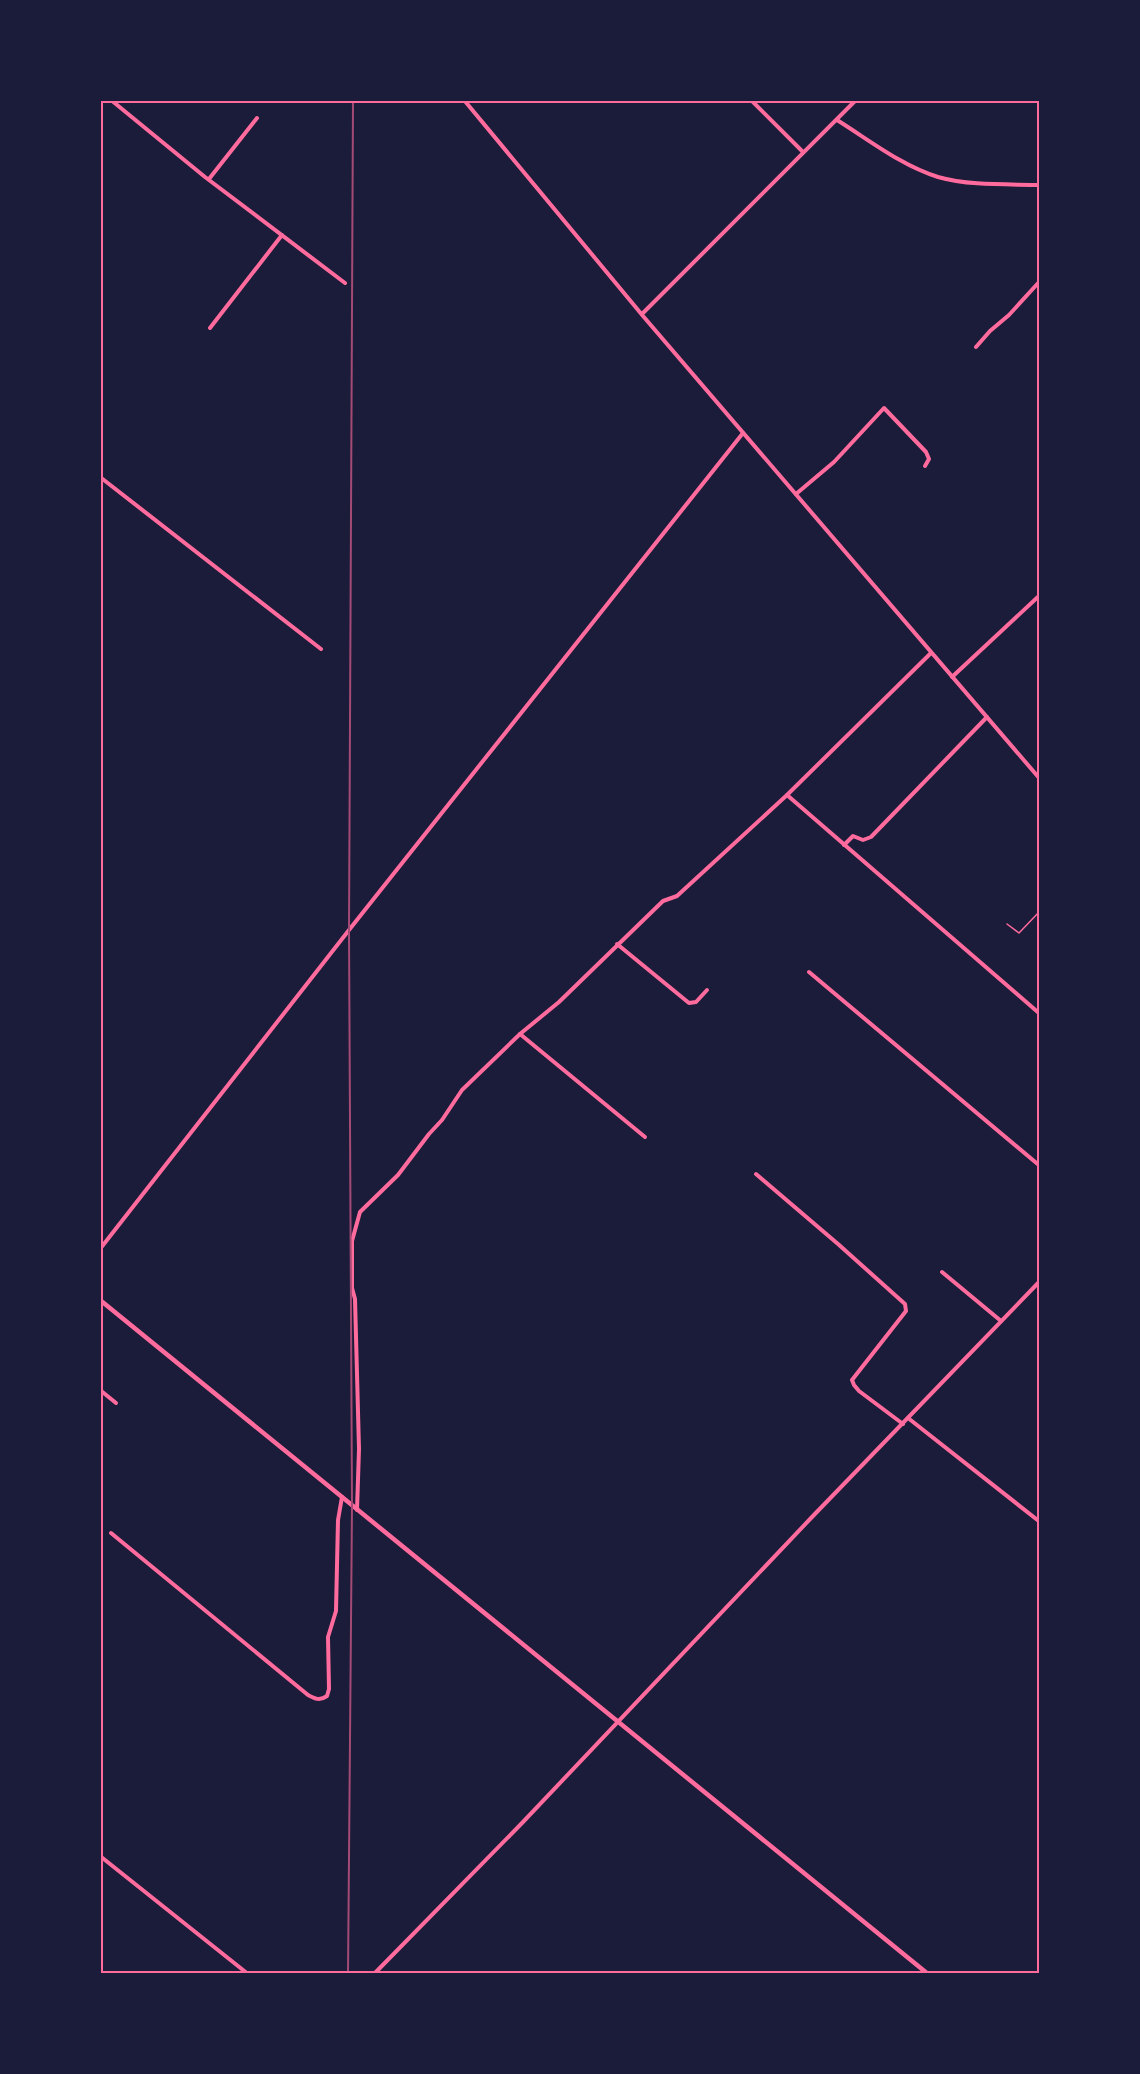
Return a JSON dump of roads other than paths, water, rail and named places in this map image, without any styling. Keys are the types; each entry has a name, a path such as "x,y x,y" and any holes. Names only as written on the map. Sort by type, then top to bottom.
{"street":[{"path":"111,100 209,179 345,283"},
{"path":"464,100 642,314 1040,779"},
{"path":"752,100 802,152"},
{"path":"642,314 856,100"},
{"path":"209,179 257,118"},
{"path":"837,120 903,161 940,177 967,182 1040,185"},
{"path":"210,328 282,235"},
{"path":"976,348 1040,281"},
{"path":"796,494 834,462 884,408 926,452 929,459 925,466"},
{"path":"100,1249 349,930 743,433"},
{"path":"100,477 321,649"},
{"path":"952,677 1040,595"},
{"path":"357,1510 359,1449 352,1241 360,1212 398,1175 442,1120 460,1092 520,1035 559,1002 663,901 677,896 787,795 931,653"},
{"path":"844,845 853,836 867,840 987,717"},
{"path":"787,795 1040,1014"},
{"path":"617,944 689,1003 696,1002 707,990"},
{"path":"808,972 1040,1166"},
{"path":"520,1035 645,1137"},
{"path":"756,1174 905,1304 906,1311 900,1320 852,1380 859,1391 903,1424"},
{"path":"942,1272 1001,1322"},
{"path":"374,1974 523,1822 1040,1281"},
{"path":"100,1300 928,1974"},
{"path":"100,1390 116,1403"},
{"path":"908,1418 1040,1522"},
{"path":"111,1533 308,1695 320,1699 327,1696 329,1689 328,1637 336,1611 338,1520 342,1497"},
{"path":"100,1856 248,1974"}],"lane":[{"path":"1007,924 1019,933 1040,912"}],"railway":[{"path":"348,1974 352,1505 349,930 353,100"}]}
